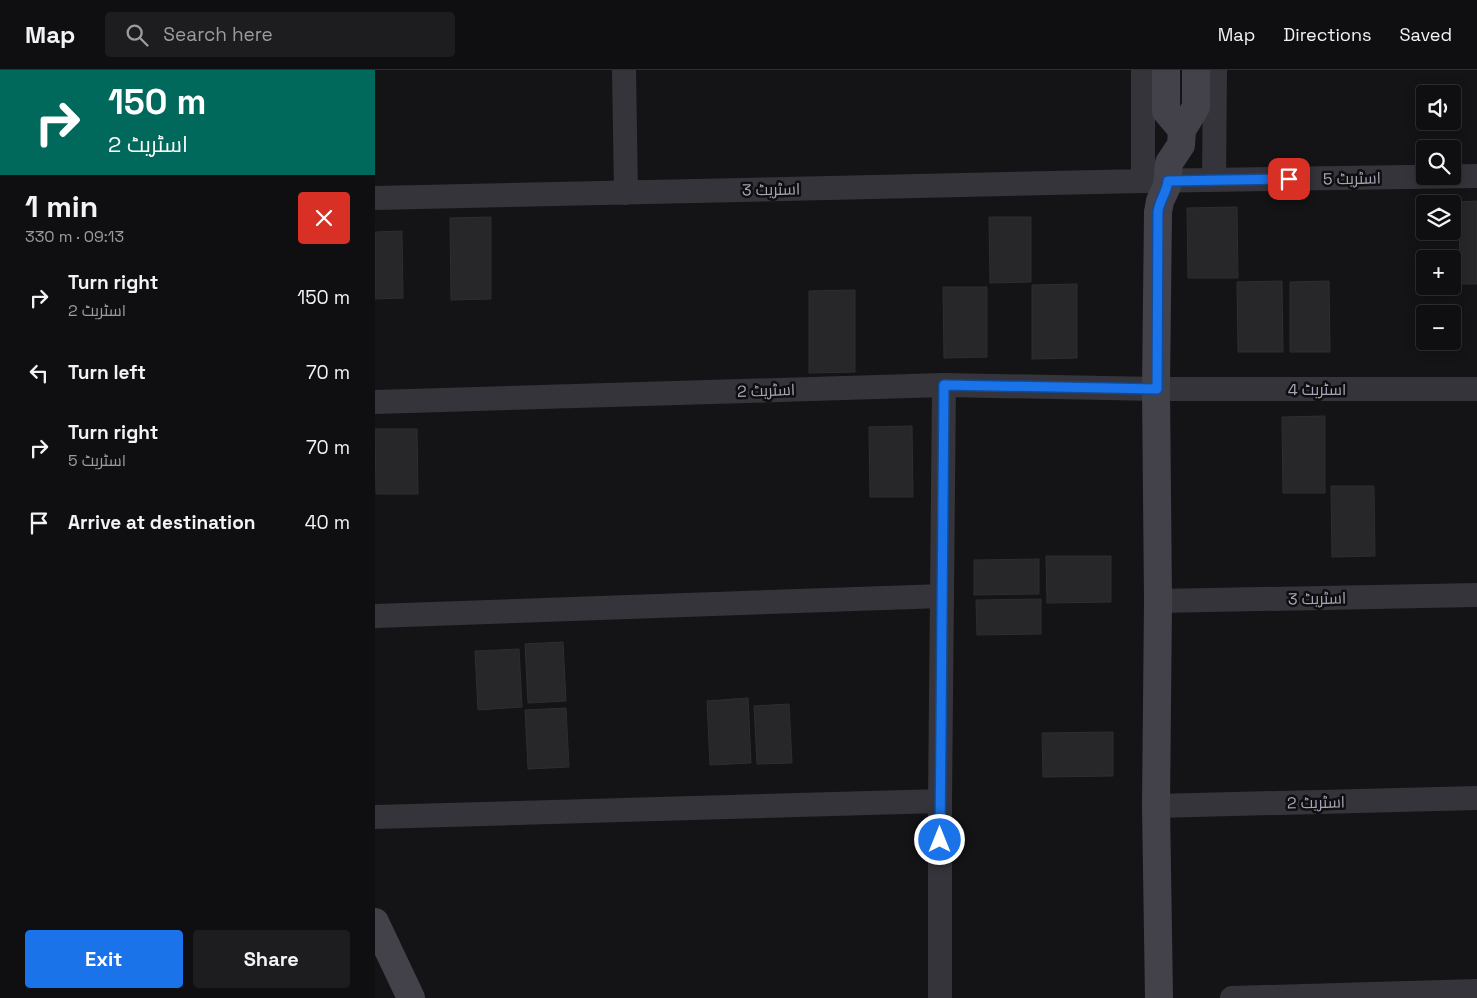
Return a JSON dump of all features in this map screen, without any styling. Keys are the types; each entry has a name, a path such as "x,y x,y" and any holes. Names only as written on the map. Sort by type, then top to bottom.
{"street":[{"path":"624,70 626,193"},
{"path":"1143,70 1155,181 1166,190 1158,212 1156,806 1159,998"},
{"path":"1166,70 1167,111 1182,130"},
{"path":"1155,181 1169,165 1181,144 1182,130 1196,107 1197,70"},
{"path":"1214,180 1215,70"},
{"name":"اسٹریٹ 5","path":"1155,181 1477,176"},
{"name":"اسٹریٹ 3","path":"375,198 1155,181"},
{"path":"940,998 944,385"},
{"name":"اسٹریٹ 2","path":"375,402 944,385 1157,389"},
{"name":"اسٹریٹ 4","path":"1157,389 1477,389"},
{"name":"اسٹریٹ 3","path":"1157,601 1477,595"},
{"path":"375,616 942,596"},
{"name":"اسٹریٹ 2","path":"1156,806 1477,798"},
{"path":"375,817 940,801"},
{"path":"375,922 411,998"},
{"path":"1231,998 1477,991"}],"building":[{"path":"1477,201 1477,284 1461,284 1459,240 1461,240 1461,202"},
{"path":"1237,207 1238,278 1188,278 1187,208"},
{"path":"491,217 491,299 451,300 450,218"},
{"path":"989,217 1031,217 1031,282 990,283"},
{"path":"402,231 403,298 375,299 375,232"},
{"path":"1282,281 1283,352 1238,352 1237,282"},
{"path":"1329,281 1330,352 1290,352 1290,282"},
{"path":"1077,284 1077,358 1032,359 1032,285"},
{"path":"943,287 987,287 987,357 944,358"},
{"path":"855,290 855,372 809,373 809,291"},
{"path":"1325,416 1325,493 1283,493 1282,417"},
{"path":"912,426 913,497 870,497 869,427"},
{"path":"375,429 417,429 418,494 376,494"},
{"path":"1331,486 1374,486 1375,556 1332,557"},
{"path":"1046,556 1111,556 1111,602 1047,603"},
{"path":"1039,559 1039,594 974,595 974,560"},
{"path":"1041,599 1041,634 977,635 976,600"},
{"path":"563,642 566,701 528,703 525,644"},
{"path":"519,649 522,707 478,710 475,651"},
{"path":"748,698 751,763 710,765 707,701"},
{"path":"789,704 792,763 757,764 754,706"},
{"path":"566,708 569,767 528,769 525,710"},
{"path":"1113,732 1113,776 1043,777 1042,733"}],"route":[{"path":"940,840 944,385 1157,389 1158,212 1168,181 1289,179"}]}
